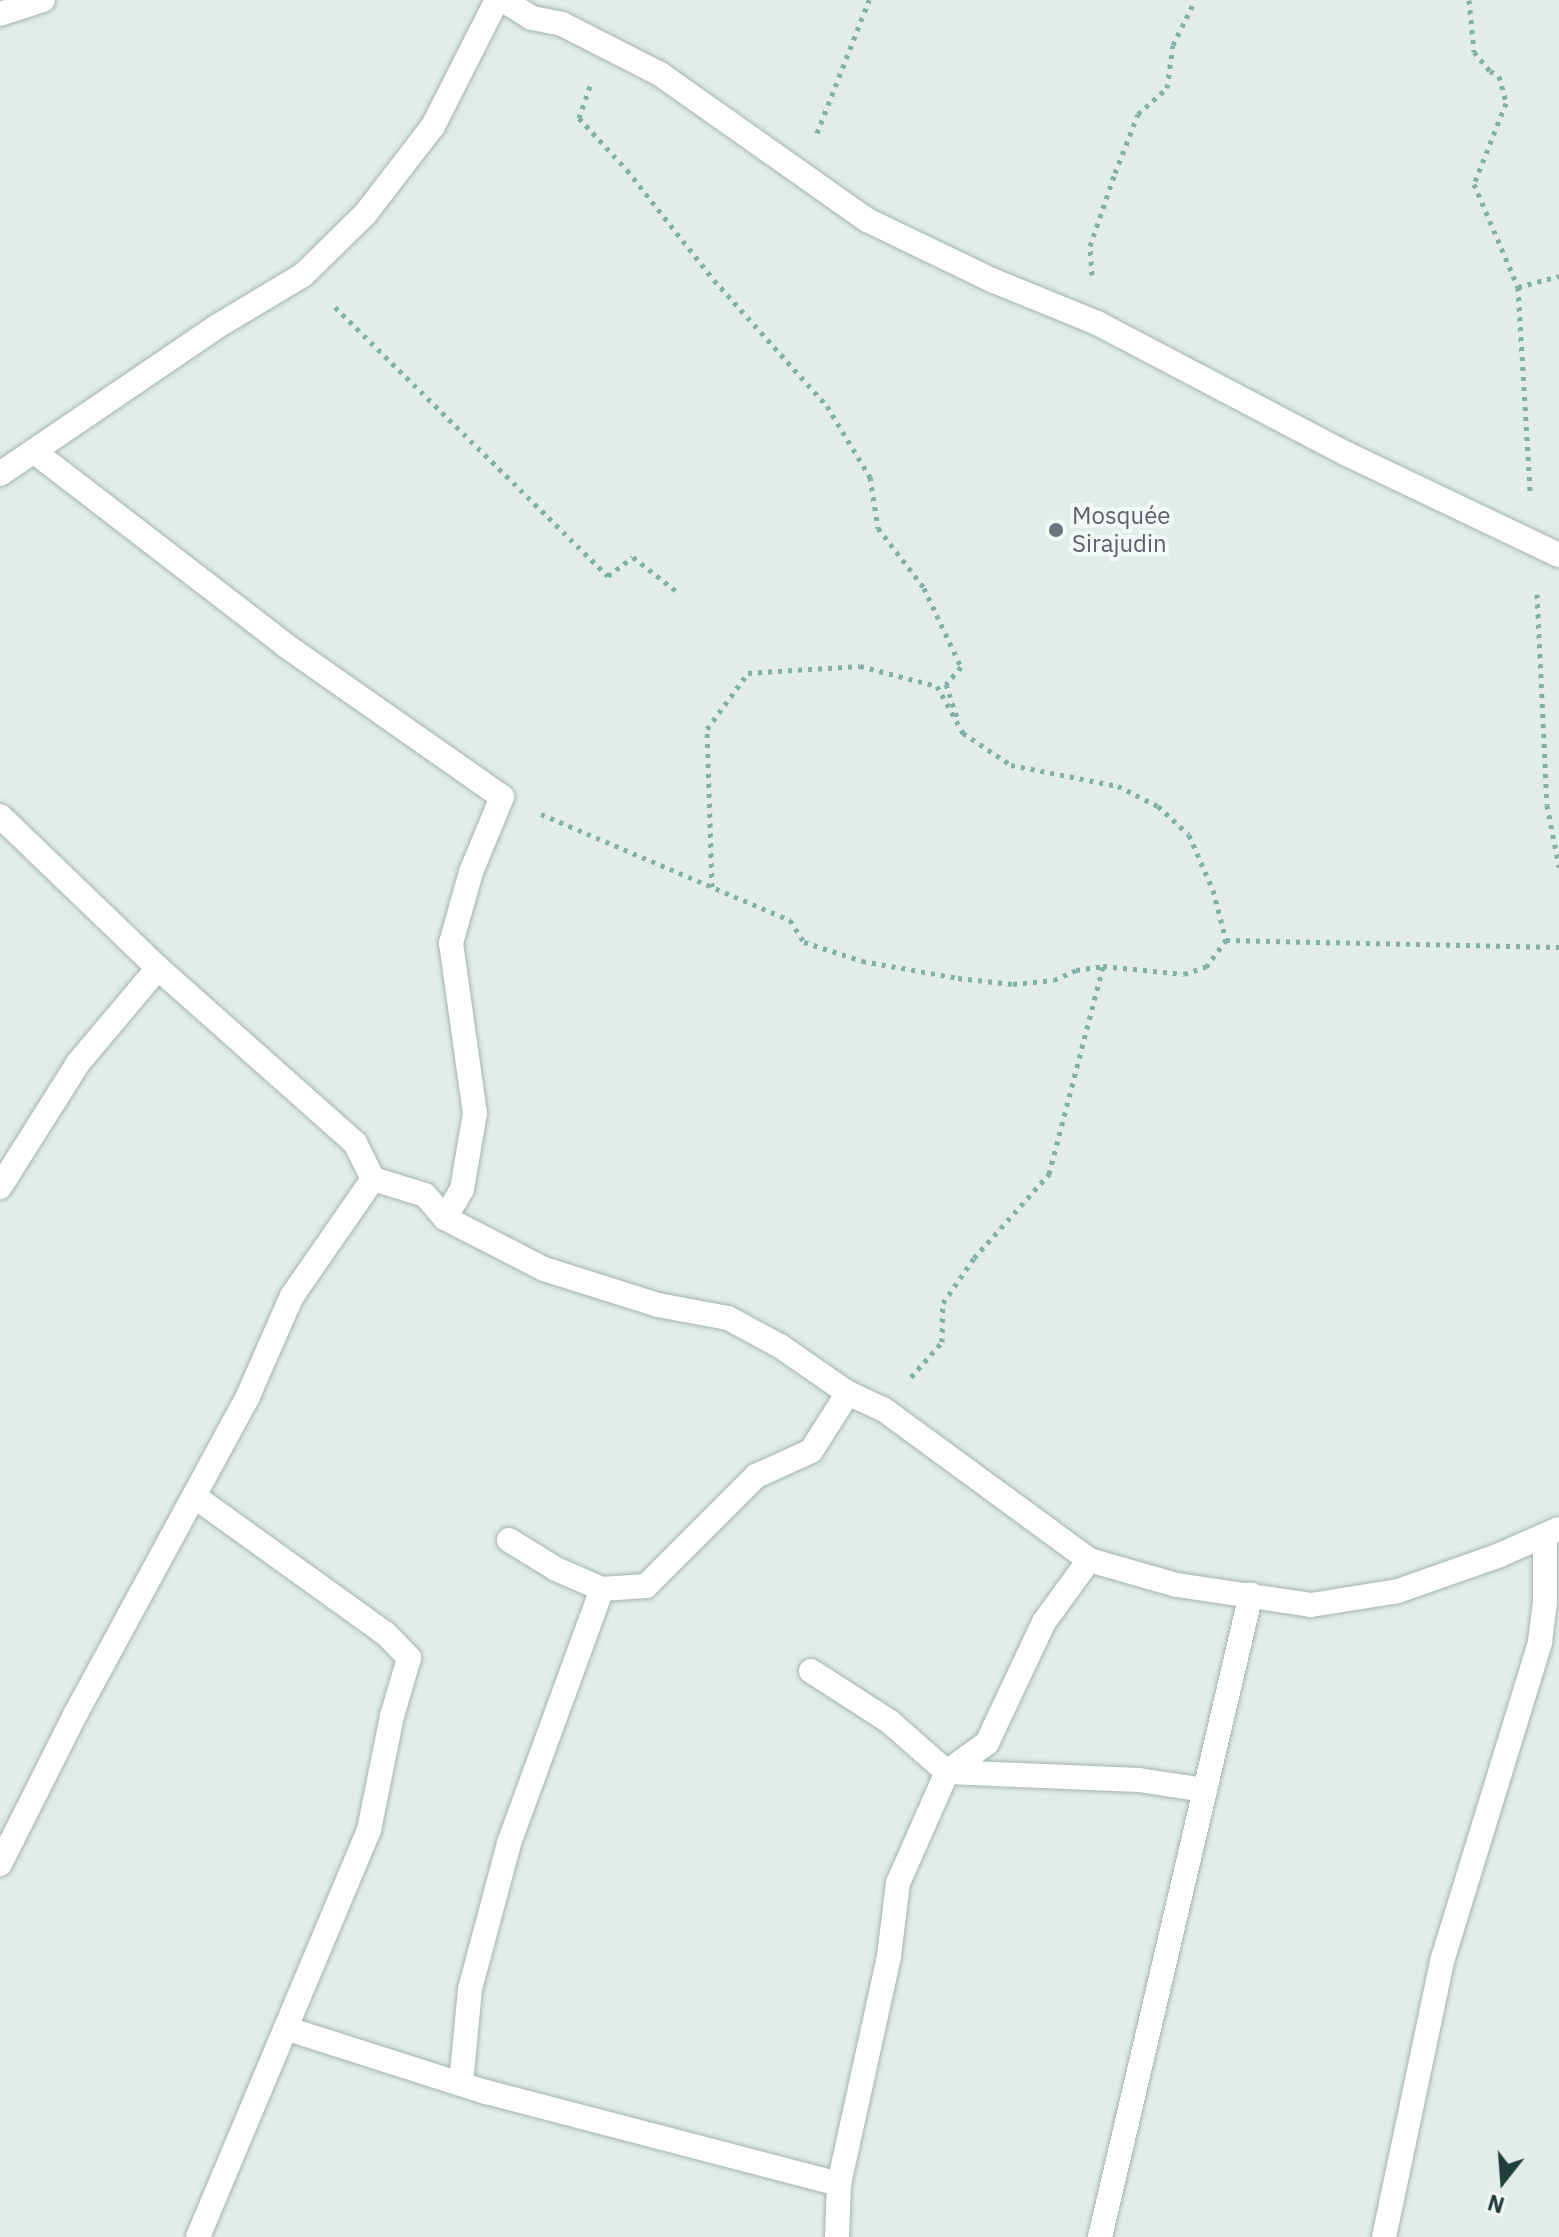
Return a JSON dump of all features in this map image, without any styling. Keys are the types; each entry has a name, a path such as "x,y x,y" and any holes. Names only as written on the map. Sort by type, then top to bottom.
{"street":[{"path":"0,14 43,0"},
{"path":"0,474 36,453 216,327 303,275 366,213 433,126 500,0 532,18 562,24 660,74 867,220 994,281 1097,323 1347,454 1559,555"},
{"path":"36,453 285,645 502,797 471,872 451,943 475,1113 462,1189 445,1218"},
{"path":"0,816 158,968 355,1143 373,1179 425,1195 445,1218 544,1269 658,1305 728,1318 780,1346 848,1393 883,1409 1089,1560 1177,1585 1311,1605 1398,1591 1552,1533 1540,1642 1443,1958 1384,2237"},
{"path":"0,1187 78,1063 158,968"},
{"path":"0,1864 75,1715 248,1396 292,1296 373,1179"},
{"path":"509,1540 556,1569 602,1589 646,1586 756,1476 811,1451 848,1393"},
{"path":"194,1496 385,1633 409,1658 392,1716 369,1830 288,2029 198,2237"},
{"path":"837,2237 839,2184 889,1956 898,1883 947,1772 987,1743 1044,1622 1089,1560"},
{"path":"461,2084 470,1989 506,1856 602,1589"},
{"path":"1100,2237 1251,1594"},
{"path":"811,1671 890,1722 947,1772 1139,1780 1205,1790"},
{"path":"288,2029 461,2084 839,2184"}],"path":[{"path":"801,174 869,0"},
{"path":"1097,323 1086,280 1094,273 1090,246 1138,114 1167,88 1173,45 1195,0"},
{"path":"1469,0 1474,52 1490,71 1499,76 1506,103 1474,184 1518,287 1547,805 1559,867"},
{"path":"604,45 579,118 627,170 714,280 827,406 870,477 878,528 924,588 961,667 946,684 963,733"},
{"path":"303,275 608,576 633,557 676,591"},
{"path":"1518,287 1559,276"},
{"path":"712,887 707,729 748,673 860,666 937,686 963,733 1011,765 1118,786 1158,806 1189,835 1213,890 1226,940"},
{"path":"502,797 790,920 804,942 862,961 1013,984 1054,980 1076,970 1103,966 1184,974 1206,967 1226,940"},
{"path":"1226,940 1559,947"},
{"path":"883,1409 942,1342 943,1303 966,1269 1049,1174 1103,966"}],"place":[{"name":"Mosquée Sirajudin","path":"1056,530"}]}
